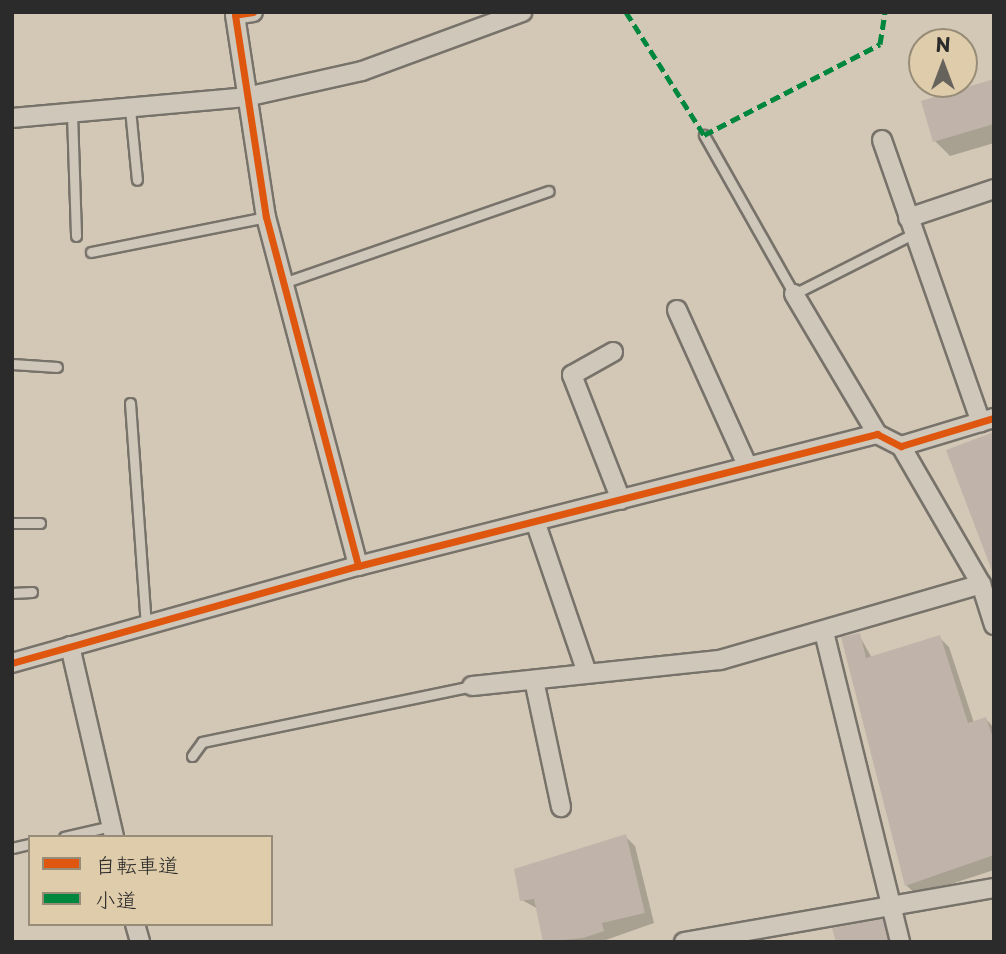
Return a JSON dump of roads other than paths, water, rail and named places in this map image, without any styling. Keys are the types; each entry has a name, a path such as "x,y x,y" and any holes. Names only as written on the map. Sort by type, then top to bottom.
{"street":[{"path":"253,12 235,15 266,216 358,566"},
{"path":"12,118 246,97 362,71 477,20 522,12"},
{"path":"882,140 910,226 987,420 901,446"},
{"path":"910,226 994,189"},
{"path":"794,294 877,434 901,446 981,584 994,625"},
{"path":"677,310 748,467"},
{"path":"613,352 572,375 621,500"},
{"path":"12,663 146,628 358,566 877,434"},
{"path":"535,522 587,673"},
{"path":"472,686 720,660 824,632 981,584"},
{"path":"824,632 896,905 900,942"},
{"path":"71,646 113,832"},
{"path":"534,680 561,807"},
{"path":"690,941 994,888"}],"lane":[{"path":"130,109 138,180"},
{"path":"72,114 76,236"},
{"path":"704,135 794,294 910,226"},
{"path":"282,284 549,191"},
{"path":"91,252 266,216"},
{"path":"12,364 57,367"},
{"path":"131,403 146,628"},
{"path":"12,523 40,523"},
{"path":"12,593 32,592"},
{"path":"192,757 202,742 472,686"},
{"path":"84,835 113,832"}]}
